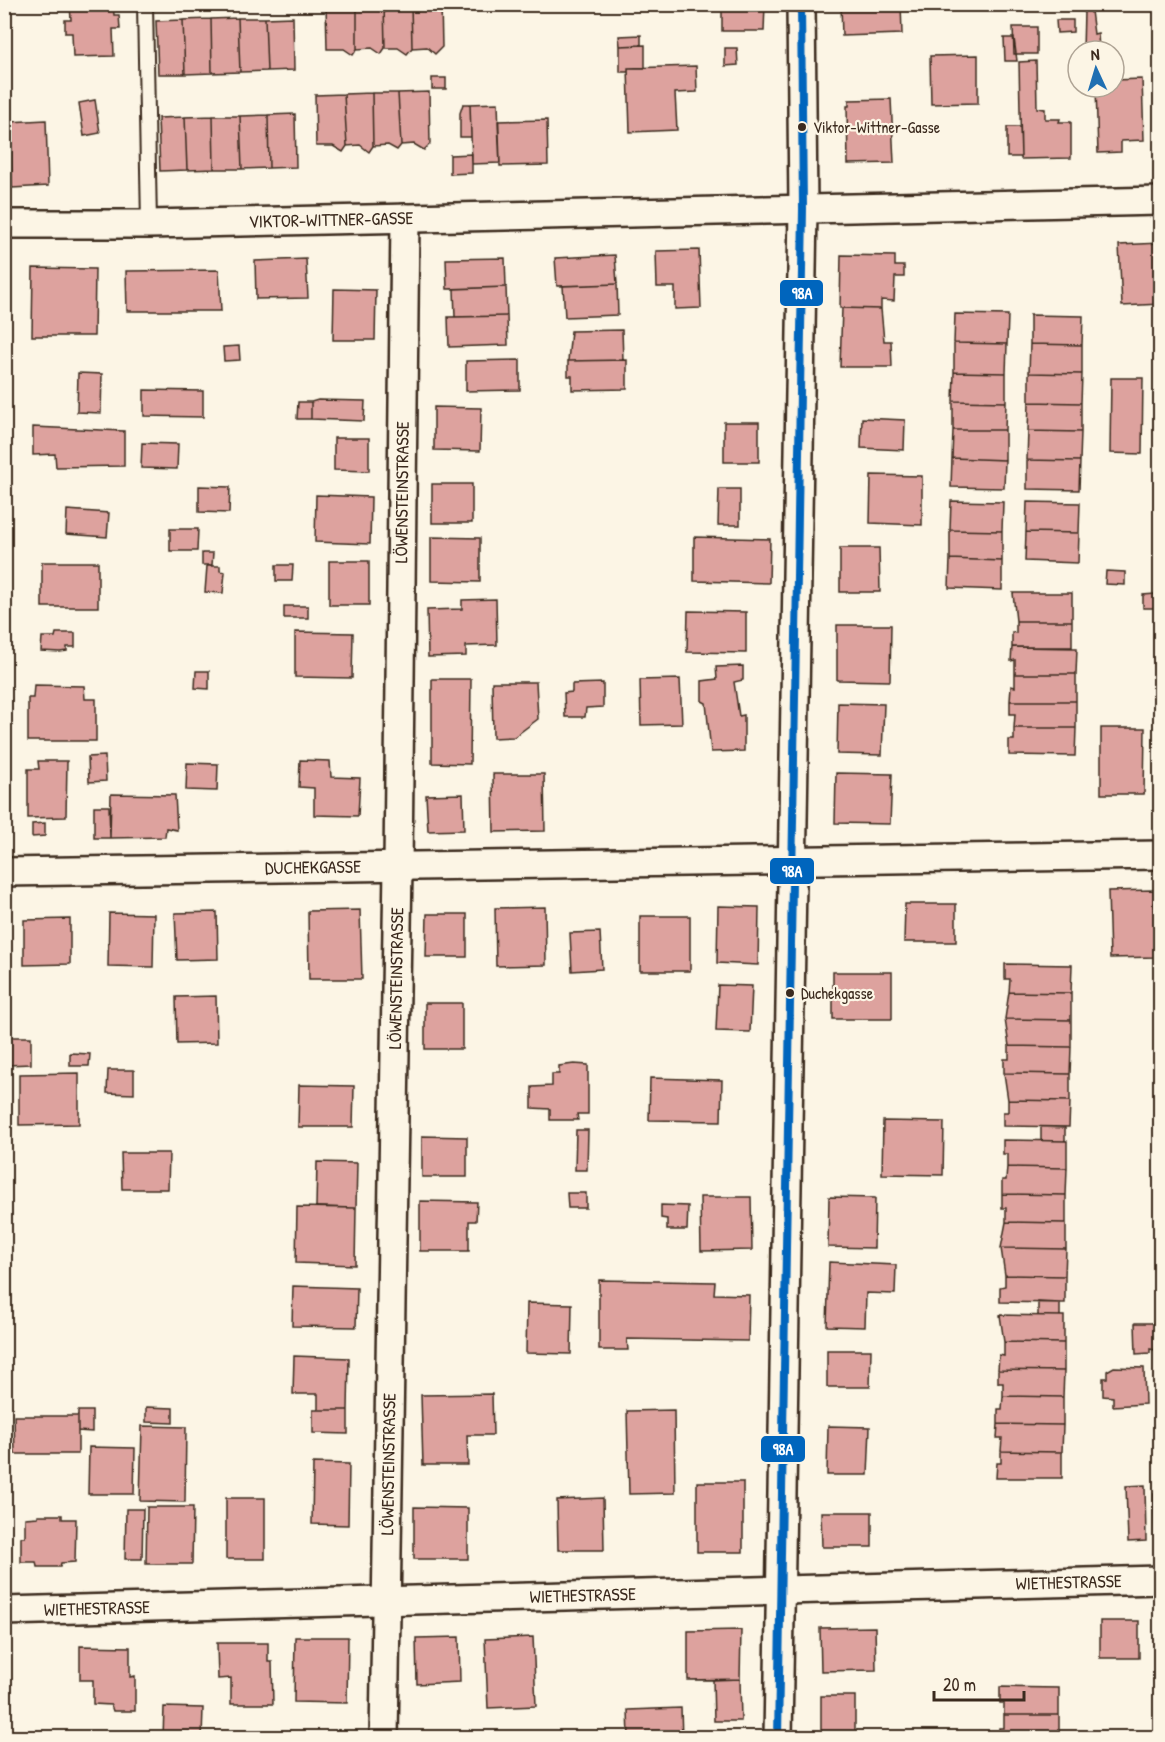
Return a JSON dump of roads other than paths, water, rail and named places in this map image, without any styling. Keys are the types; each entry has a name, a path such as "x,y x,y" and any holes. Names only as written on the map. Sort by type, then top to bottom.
{"street":[{"path":"778,1737 803,209 801,4"},
{"name":"VIKTOR-WITTNER-GASSE","path":"4,224 149,224 1161,201"},
{"name":"LÖWENSTEINSTRASSE","path":"384,1737 398,866 405,218"},
{"name":"DUCHEKGASSE","path":"4,872 1161,855"},
{"name":"WIETHESTRASSE","path":"4,1611 1161,1580"}],"lane":[{"path":"145,4 149,224"}],"place":[{"name":"Viktor-Wittner-Gasse","path":"802,127"},
{"name":"Duchekgasse","path":"790,993"}]}
